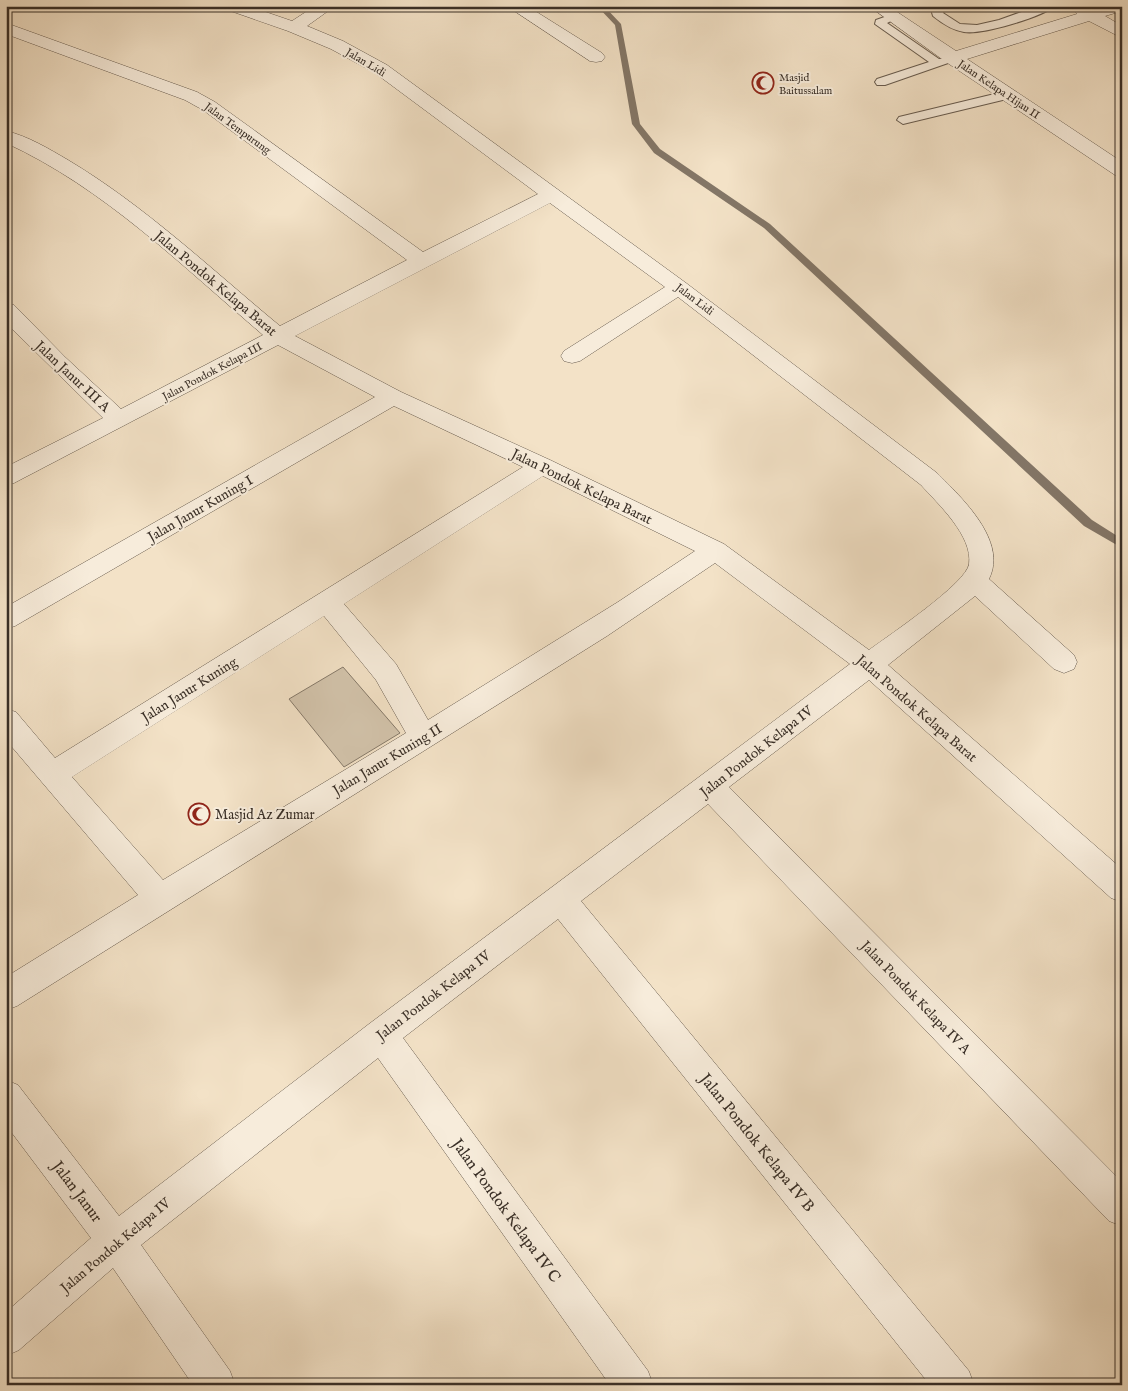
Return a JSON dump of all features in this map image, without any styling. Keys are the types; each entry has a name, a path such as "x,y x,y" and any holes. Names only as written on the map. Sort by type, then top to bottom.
{"street":[{"name":"Jalan Lidi","path":"231,6 294,27 337,45 381,69 551,196 679,286 929,479 958,508 977,537 982,559 979,574 974,580"},
{"path":"294,27 327,6"},
{"path":"515,6 596,56"},
{"name":"Jalan Kelapa Hijau II","path":"877,6 945,60 1007,95 1122,171"},
{"path":"1077,6 1122,33"},
{"path":"945,60 1121,6"},
{"name":"Jalan Tempurung","path":"6,28 190,96 209,106 420,260"},
{"name":"Jalan Pondok Kelapa Barat","path":"6,136 39,151 79,174 134,214 278,336 393,396 715,550 869,664 1122,888"},
{"name":"Jalan Pondok Kelapa III","path":"6,476 119,420 420,260 551,196"},
{"path":"572,356 679,286"},
{"name":"Jalan Janur III A","path":"6,310 15,334 119,420"},
{"name":"Jalan Janur Kuning I","path":"6,618 393,396"},
{"name":"Jalan Janur Kuning","path":"52,776 542,466"},
{"name":"Jalan Janur Kuning II","path":"6,995 159,897 423,737 670,583 715,550"},
{"path":"869,664 932,616 974,580 1064,662"},
{"path":"327,602 386,672 423,737"},
{"name":"Jalan Pondok Kelapa IV","path":"6,1337 116,1241 381,1034 710,787 869,664"},
{"path":"6,720 52,776 159,897"},
{"name":"Jalan Pondok Kelapa IV A","path":"710,787 1122,1208"},
{"name":"Jalan Pondok Kelapa IV B","path":"561,899 955,1385"},
{"name":"Jalan Pondok Kelapa IV C","path":"381,1034 634,1385"},
{"name":"Jalan Janur","path":"6,1098 116,1241 216,1385"}],"lane":[{"path":"942,6 937,9 937,14 958,27 973,29 985,28 1049,6"},
{"path":"881,82 945,60"},
{"path":"903,120 1007,95"}],"shaded area":[{"path":"343,667 400,733 344,767 289,699"}],"waterway":[{"path":"600,6 618,24 636,124 657,151 767,226 1088,523 1122,544"}],"place":[{"name":"Masjid Baitussalam","path":"763,83"},
{"name":"Masjid Az Zumar","path":"199,814"}]}
